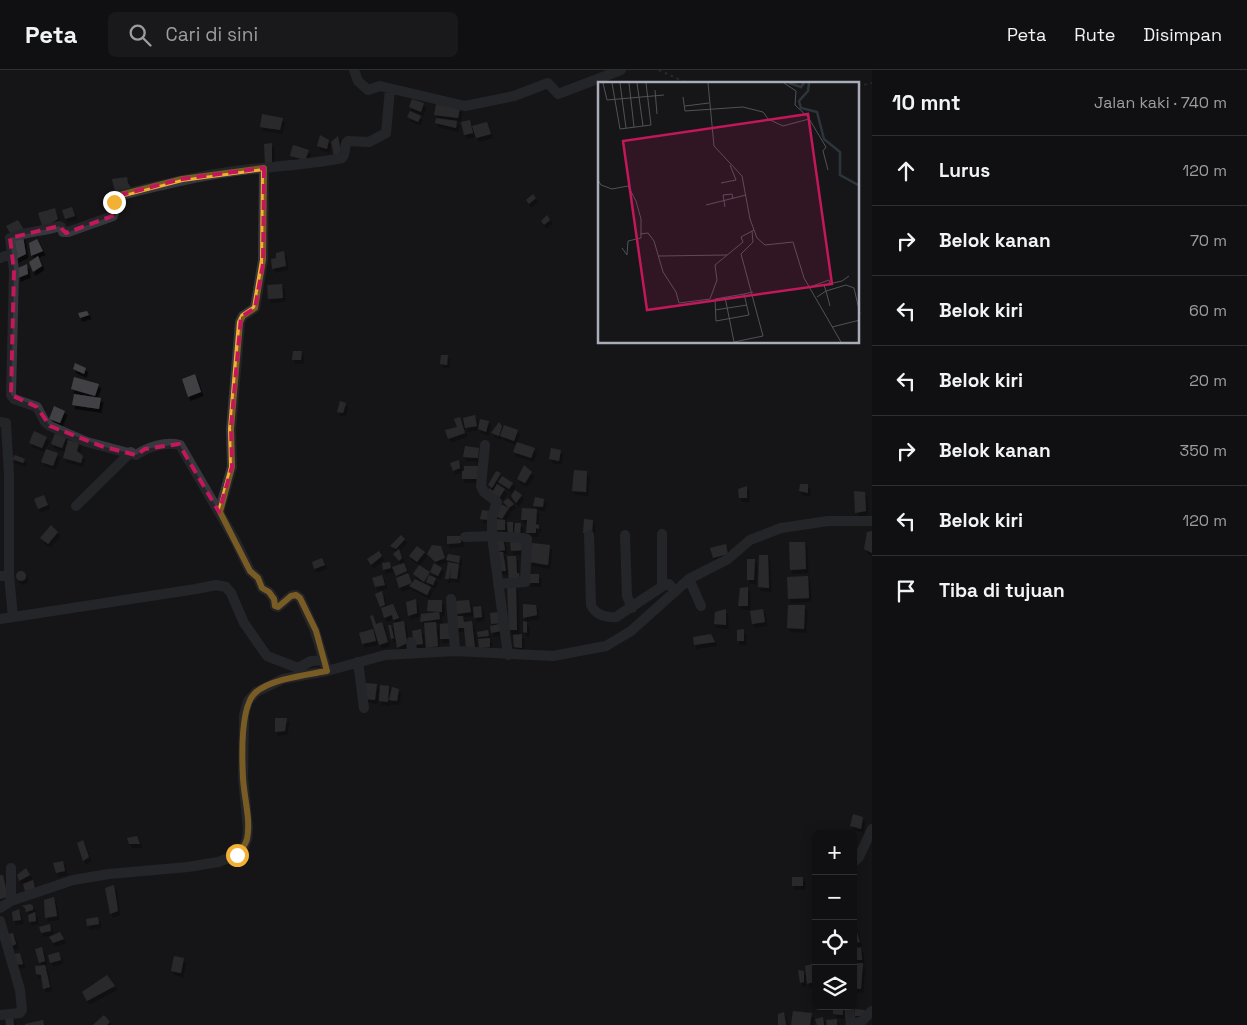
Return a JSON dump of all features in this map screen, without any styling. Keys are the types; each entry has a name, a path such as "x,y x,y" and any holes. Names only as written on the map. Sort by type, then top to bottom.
{"street":[{"path":"354,70 358,81 368,90 380,86 465,106 514,96 548,83 558,94 621,70"},
{"path":"327,671 316,631 300,598 296,595 291,596 278,607 275,606 274,599 269,592 262,588 258,578 250,571 220,512 180,445 172,443 145,449 136,455 131,452 102,446 68,435 45,422 37,407 14,399 11,395 14,271 10,238 59,226 66,233 113,216 115,213 114,199 116,196 182,179 317,163 342,158 348,141 369,142 384,134 390,89"},
{"path":"220,512 232,467 231,429 240,322 243,316 255,308 263,264 264,168"},
{"path":"0,258 13,253"},
{"path":"0,422 6,423 4,575 13,617"},
{"path":"485,446 481,486 484,492 497,502 492,516 492,536 508,655"},
{"path":"76,506 131,452"},
{"path":"0,908 11,901 73,880 109,874 188,867 223,860 237,855 243,849 248,829 243,778 244,714 248,701 256,692 283,679 327,671 412,648 508,655 553,656 606,646 631,632 689,580 728,559 750,540 781,528 828,521 872,521"},
{"path":"662,534 662,586"},
{"path":"589,535 591,606 593,610 612,617 621,615 666,584 669,584 675,592"},
{"path":"625,535 627,596 632,608"},
{"path":"465,537 492,536 523,538 527,541 525,582 498,584"},
{"path":"689,580 701,606"},
{"path":"0,619 207,586 222,586 226,587 231,593 244,623 267,656 298,668 311,661 324,660"},
{"path":"451,599 455,651"},
{"path":"358,662 364,708"},
{"path":"857,860 872,829"},
{"path":"11,868 11,901"},
{"path":"0,922 20,990 22,1010 20,1013 0,1015"},
{"path":"849,1010 851,1025 862,1020 872,1011"}],"path":[{"path":"659,70 685,82"}],"highlighted area":[{"path":"264,168 263,264 255,308 241,317 231,427 232,467 219,512 179,444 145,449 136,455 101,446 50,426 37,407 11,395 14,271 10,238 59,226 66,233 115,215 117,196 182,179"}],"building":[{"path":"412,99 424,103 421,112 409,107"},
{"path":"436,104 460,108 458,118 434,115"},
{"path":"410,111 421,116 418,122 407,117"},
{"path":"262,114 283,118 280,130 260,127"},
{"path":"436,118 457,121 456,128 435,123"},
{"path":"470,120 473,133 464,135 461,122"},
{"path":"487,122 491,134 476,138 472,126"},
{"path":"320,135 329,140 327,149 317,146"},
{"path":"338,136 341,152 334,156 331,142"},
{"path":"272,143 272,165 265,165 264,144"},
{"path":"293,145 309,150 305,160 290,156"},
{"path":"127,177 132,189 115,192 112,179"},
{"path":"533,194 536,198 529,204 526,200"},
{"path":"72,207 75,216 65,219 62,210"},
{"path":"55,208 58,219 43,228 38,213"},
{"path":"547,215 550,220 544,225 541,221"},
{"path":"18,220 24,230 12,236 6,226"},
{"path":"23,236 26,254 16,259 12,238"},
{"path":"37,239 43,251 31,256 29,243"},
{"path":"284,251 286,266 272,269 271,259 276,258 276,253"},
{"path":"38,256 42,266 33,272 29,262"},
{"path":"27,264 28,274 18,278 18,268"},
{"path":"282,284 283,298 268,299 267,285"},
{"path":"87,311 89,315 80,318 78,313"},
{"path":"293,351 302,351 301,360 292,360"},
{"path":"441,355 448,355 447,365 440,364"},
{"path":"75,363 86,368 84,374 73,369"},
{"path":"195,374 201,392 188,397 182,379"},
{"path":"74,377 99,384 95,396 71,389"},
{"path":"74,394 101,398 99,409 72,405"},
{"path":"340,401 346,403 343,413 337,412"},
{"path":"54,406 65,411 60,423 49,419"},
{"path":"475,415 477,426 465,428 463,418"},
{"path":"460,417 465,433 448,439 445,430 457,427 454,419"},
{"path":"480,419 489,421 486,432 478,429"},
{"path":"499,422 502,426 499,436 491,433"},
{"path":"504,425 518,430 514,441 500,436"},
{"path":"34,431 47,437 42,448 29,443"},
{"path":"55,433 66,438 62,448 51,444"},
{"path":"68,440 79,443 77,451 83,456 81,463 63,458"},
{"path":"517,442 535,448 531,458 513,452"},
{"path":"465,446 479,448 478,458 463,457"},
{"path":"551,448 561,450 559,461 549,459"},
{"path":"46,449 58,453 53,466 41,462"},
{"path":"15,455 25,459 23,463 12,459"},
{"path":"459,460 460,468 453,471 450,463"},
{"path":"524,465 532,472 525,483 517,479"},
{"path":"464,466 479,466 479,479 462,479"},
{"path":"574,470 587,471 586,492 572,491"},
{"path":"496,471 501,473 492,488 488,485"},
{"path":"502,476 513,483 509,489 498,482"},
{"path":"497,484 505,489 498,500 486,493 489,488 493,491"},
{"path":"800,484 808,484 808,493 799,491"},
{"path":"747,486 747,498 739,498 738,489"},
{"path":"515,490 522,495 516,503 511,496"},
{"path":"854,491 865,492 866,511 855,513"},
{"path":"44,495 48,505 38,509 34,499"},
{"path":"535,497 544,499 543,507 533,506"},
{"path":"508,498 514,504 509,508 503,502"},
{"path":"498,503 509,508 502,519 493,515"},
{"path":"522,508 537,509 536,524 539,525 539,529 536,528 536,533 526,533 527,520 521,520"},
{"path":"482,510 489,511 488,520 480,519"},
{"path":"495,519 505,520 505,530 495,530"},
{"path":"584,519 593,520 592,533 583,533"},
{"path":"507,522 513,522 513,533 508,533"},
{"path":"515,523 521,523 520,534 514,533"},
{"path":"51,525 58,532 48,544 40,538"},
{"path":"872,531 872,553 864,549 867,532"},
{"path":"401,535 405,539 396,549 390,546"},
{"path":"447,536 461,536 461,543 447,544"},
{"path":"503,538 505,550 497,552 495,540"},
{"path":"524,540 525,550 511,551 510,541"},
{"path":"789,542 805,542 806,569 790,570"},
{"path":"532,543 550,545 548,565 529,562"},
{"path":"726,544 728,554 713,558 710,548"},
{"path":"432,545 441,546 445,558 435,562 427,554"},
{"path":"417,546 425,552 417,562 409,556"},
{"path":"399,549 402,558 399,561 393,554"},
{"path":"379,551 382,556 371,565 367,559"},
{"path":"498,552 503,552 506,571 498,571"},
{"path":"448,554 460,556 459,563 446,560"},
{"path":"759,555 768,555 769,588 758,587"},
{"path":"507,556 516,556 517,573 519,573 520,580 509,581"},
{"path":"322,558 325,565 314,569 312,562"},
{"path":"747,559 755,559 754,580 747,580"},
{"path":"390,562 391,568 383,570 382,563"},
{"path":"448,562 459,564 457,579 450,578 451,566 449,579 445,579"},
{"path":"404,563 407,571 396,576 392,567"},
{"path":"434,563 442,568 438,576 430,572"},
{"path":"419,565 430,572 424,582 413,574"},
{"path":"19,571 23,571 26,576 25,580 19,581 16,578 16,574"},
{"path":"408,573 412,583 399,588 396,578"},
{"path":"529,574 539,574 539,583 528,583"},
{"path":"382,575 385,585 375,587 372,578"},
{"path":"429,575 436,578 433,585 426,582"},
{"path":"808,576 809,598 788,599 787,577"},
{"path":"415,579 431,587 427,595 409,586"},
{"path":"507,586 516,586 517,630 509,630"},
{"path":"748,587 748,606 738,606 740,588"},
{"path":"382,591 385,605 380,607 375,594"},
{"path":"416,599 417,613 408,616 406,602"},
{"path":"428,600 442,600 442,612 427,611"},
{"path":"469,600 471,612 456,614 455,601"},
{"path":"393,604 399,618 393,620 392,615 384,618 381,608"},
{"path":"523,604 536,605 537,615 523,618"},
{"path":"788,605 805,605 804,629 787,628"},
{"path":"481,606 482,617 474,618 473,607"},
{"path":"726,609 726,625 714,624 715,612"},
{"path":"763,609 765,622 752,624 750,611"},
{"path":"439,612 440,619 420,622 421,614"},
{"path":"500,612 502,623 491,624 490,613"},
{"path":"373,615 376,624 382,622 388,642 379,645 370,616"},
{"path":"454,616 463,616 464,622 472,621 475,648 466,649 464,628 456,628"},
{"path":"404,621 407,643 397,648 393,623"},
{"path":"523,621 527,622 527,633 523,632"},
{"path":"436,622 438,646 426,648 424,623"},
{"path":"449,623 449,639 440,639 440,624"},
{"path":"500,624 501,631 491,633 490,626"},
{"path":"388,625 391,625 394,638 391,639"},
{"path":"373,629 376,641 362,644 359,633"},
{"path":"421,629 423,644 414,645 412,631"},
{"path":"744,629 744,641 737,641 737,630"},
{"path":"488,630 489,636 478,637 477,632"},
{"path":"522,634 522,648 514,647 513,635"},
{"path":"711,634 715,642 694,645 693,637"},
{"path":"490,638 490,647 479,648 478,639"},
{"path":"366,683 377,684 375,700 365,699"},
{"path":"380,685 389,686 388,702 379,701"},
{"path":"392,687 399,689 397,701 389,700"},
{"path":"275,718 287,718 285,731 275,732"},
{"path":"853,814 863,817 861,829 850,826"},
{"path":"137,836 140,844 129,844 127,838"},
{"path":"83,840 89,857 83,861 77,843"},
{"path":"63,861 65,871 56,873 53,863"},
{"path":"26,868 30,875 19,881 17,875"},
{"path":"0,875 3,875 8,897 0,899"},
{"path":"792,877 803,877 803,886 792,886"},
{"path":"33,880 35,888 25,891 23,884"},
{"path":"114,885 118,911 110,914 105,888"},
{"path":"54,897 57,916 45,918 44,900"},
{"path":"30,904 33,906 33,910 26,912 22,906"},
{"path":"19,909 21,920 13,921 12,912"},
{"path":"35,912 36,921 29,922 28,915"},
{"path":"98,917 99,924 87,926 86,919"},
{"path":"50,924 51,931 41,933 39,927"},
{"path":"60,932 64,939 53,943 49,937"},
{"path":"857,932 860,942 857,942"},
{"path":"13,933 16,944 12,946 8,934"},
{"path":"42,947 45,961 39,963 35,949"},
{"path":"857,948 861,948 862,960 857,960"},
{"path":"59,952 61,960 50,963 48,955"},
{"path":"20,953 23,964 16,965 14,954"},
{"path":"174,956 184,958 181,973 171,971"},
{"path":"857,963 863,963 861,989 857,988"},
{"path":"812,964 812,982 807,984 805,966"},
{"path":"45,965 50,987 43,989 41,975 36,974 35,966"},
{"path":"798,970 804,971 804,982 800,983"},
{"path":"107,975 115,986 87,1001 82,992"},
{"path":"833,1010 843,1010 843,1015 833,1014"},
{"path":"855,1010 865,1010 864,1016 855,1016"},
{"path":"793,1011 812,1013 810,1025 791,1025"},
{"path":"784,1012 786,1025 778,1025 778,1014"},
{"path":"104,1015 110,1022 107,1025 93,1025"},
{"path":"5,1017 13,1017 14,1025 6,1025"},
{"path":"823,1017 824,1025 817,1025 815,1019"},
{"path":"837,1019 837,1025 827,1025 826,1020"},
{"path":"43,1020 44,1025 25,1025 25,1024"}],"route":[{"path":"114,202 116,196 161,186 182,179 264,168 263,264 255,308 243,316 240,322 231,429 232,471 220,512 250,571 260,580 260,586 269,592 274,599 275,606 278,607 291,596 296,595 300,598 316,631 327,671 283,679 256,692 248,701 244,714 243,778 248,829 243,849 237,855"}]}
